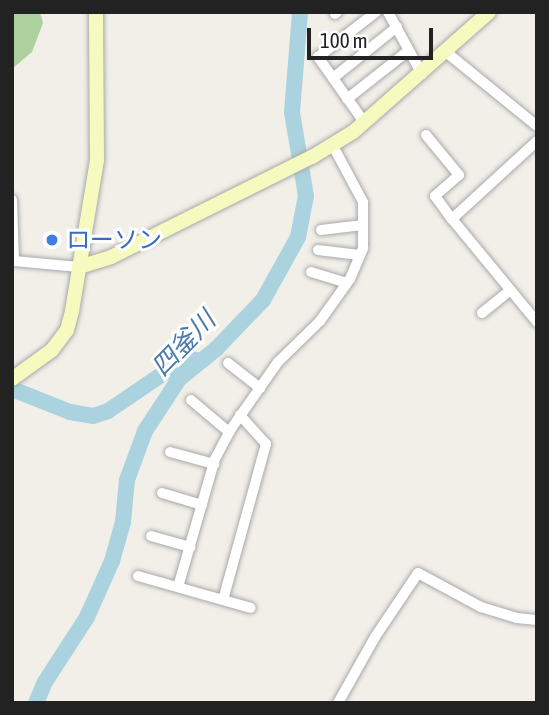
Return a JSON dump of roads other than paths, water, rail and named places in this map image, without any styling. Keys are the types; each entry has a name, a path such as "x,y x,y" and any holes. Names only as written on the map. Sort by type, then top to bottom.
{"street":[{"path":"15,373 52,350 66,330 97,160 96,12"},
{"path":"364,122 318,57 376,12"},
{"path":"388,12 422,74"},
{"path":"12,200 15,261 79,267 104,260 312,157 364,122 422,74 489,12"},
{"path":"332,78 397,27"},
{"path":"347,99 408,51"},
{"path":"446,52 537,126"},
{"path":"426,135 459,175 435,196 537,322"},
{"path":"452,219 537,141"},
{"path":"178,587 214,464 229,432 278,362 320,321 346,283 360,255 363,202 332,144"},
{"path":"321,230 363,225"},
{"path":"318,250 360,255"},
{"path":"311,272 346,283"},
{"path":"482,313 510,290"},
{"path":"228,363 260,388"},
{"path":"191,400 229,432"},
{"path":"223,600 265,444 240,415"},
{"path":"170,452 214,464"},
{"path":"162,493 202,505"},
{"path":"151,536 190,547"},
{"path":"338,703 375,638 418,573 481,607 517,618 537,620"},
{"path":"138,576 251,608"}],"waterway":[{"name":"四釜川","path":"36,703 45,682 87,617 112,561 123,522 127,480 145,431 179,379 216,349 263,300 298,237 306,196 292,112 300,12"},
{"path":"12,389 70,412 93,416 108,411 170,369 195,360"}],"place":[{"name":"ローソン","path":"52,240"}]}
